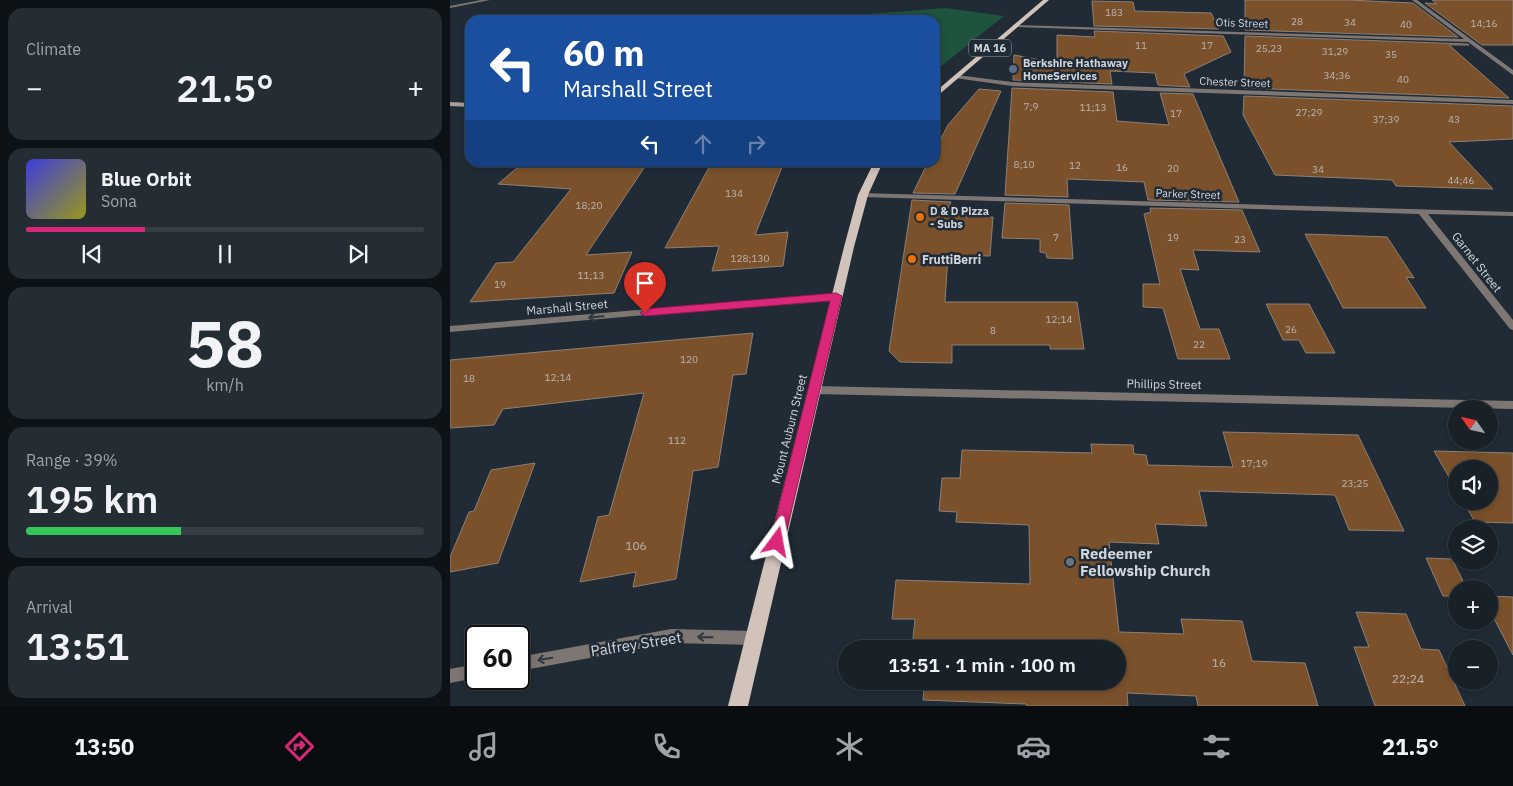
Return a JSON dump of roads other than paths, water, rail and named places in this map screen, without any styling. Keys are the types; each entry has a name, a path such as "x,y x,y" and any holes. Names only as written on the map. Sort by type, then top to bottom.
{"main road":[{"name":"MA 16","path":"940,92 1046,0"},
{"path":"450,104 465,105"},
{"name":"Mount Auburn Street","path":"738,706 836,296 863,195 877,167"}],"street":[{"path":"450,7 488,0"},
{"path":"1414,0 1467,41 1513,73"},
{"name":"Otis Street","path":"1016,26 1467,41"},
{"name":"Chester Street","path":"957,77 1012,84 1513,102"},
{"name":"Parker Street","path":"863,195 1513,214"},
{"name":"Garnet Street","path":"1422,212 1513,327"},
{"name":"Marshall Street","path":"450,329 836,296"},
{"name":"Phillips Street","path":"814,390 1513,406"},
{"name":"Palfrey Street","path":"530,662 671,636 754,638"},
{"path":"450,676 465,673"}],"place":[{"name":"Berkshire Hathaway HomeServices","path":"1013,69"},
{"name":"D & D Pizza - Subs","path":"920,217"},
{"name":"FruttiBerri","path":"912,259"},
{"name":"Redeemer Fellowship Church","path":"1070,562"}]}
